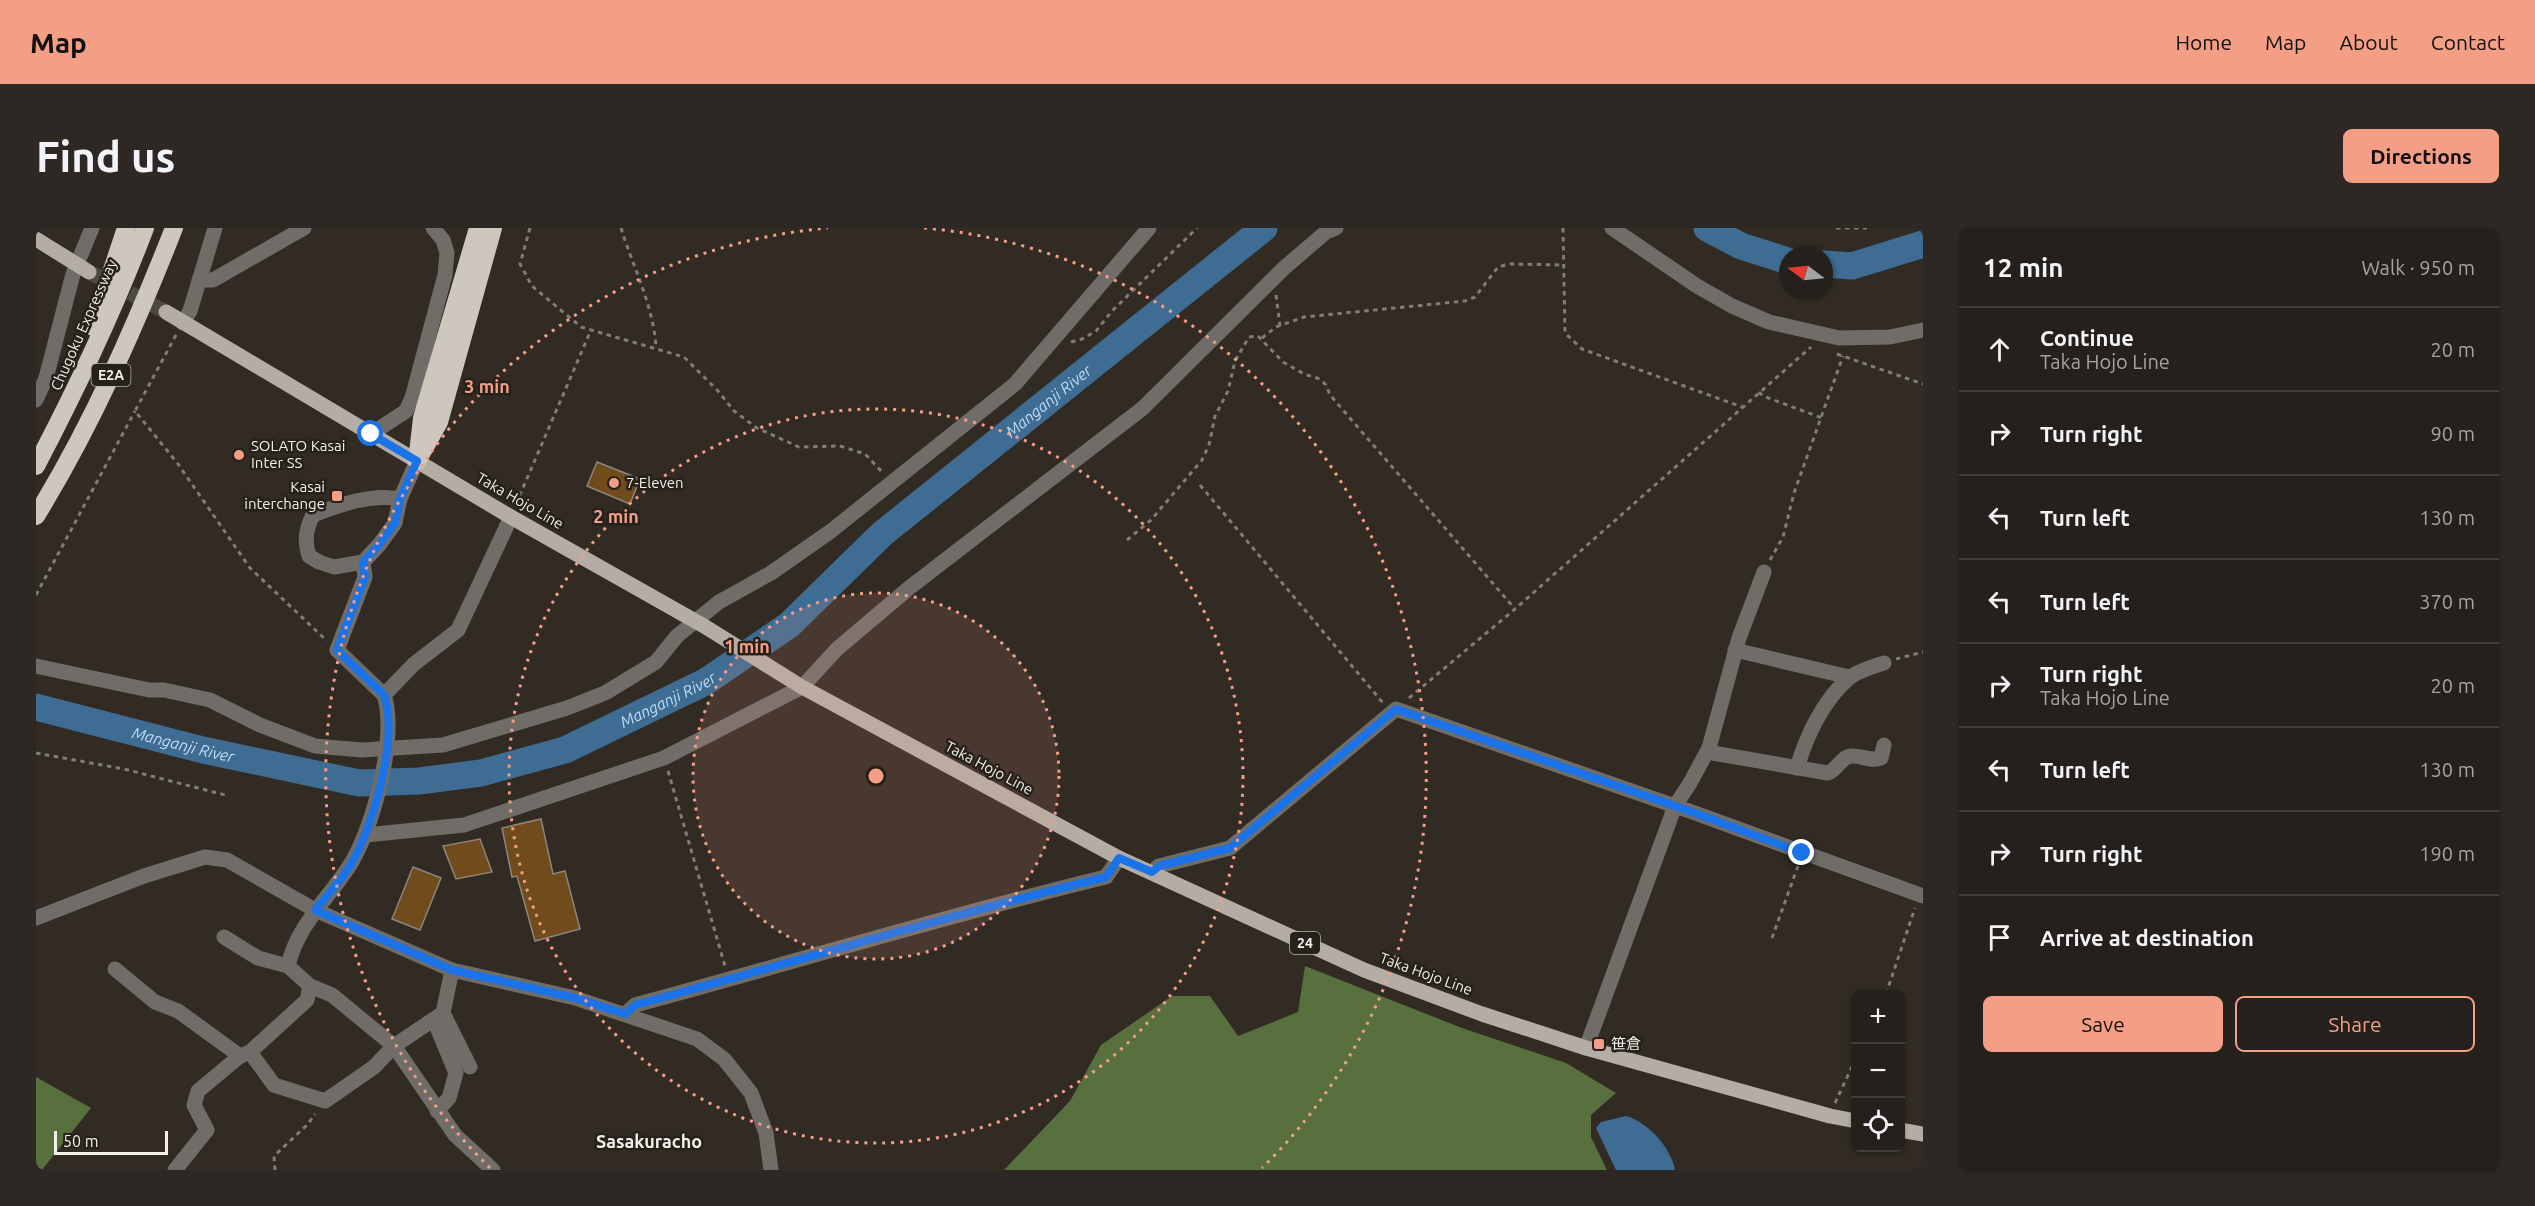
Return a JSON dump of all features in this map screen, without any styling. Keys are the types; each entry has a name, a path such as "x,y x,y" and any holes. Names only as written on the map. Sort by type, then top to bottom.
{"highway":[{"path":"36,465 78,366 109,284 126,228"},
{"name":"Chugoku Expressway","path":"36,465 80,382 118,299 145,228"},
{"name":"E2A","path":"36,516 103,392 142,308 174,228"},
{"path":"417,461 422,418 478,228"},
{"path":"417,461 439,422 493,228"}],"main road":[{"path":"36,239 83,268"},
{"name":"Taka Hojo Line","path":"166,312 511,517 699,623 796,682 1119,858 1364,970 1482,1014 1586,1048 1851,1120"},
{"path":"1905,1131 1923,1134"}],"street":[{"path":"36,400 46,378 83,268 92,228"},
{"path":"183,322 190,311 215,228"},
{"path":"199,280 213,280 304,228"},
{"path":"371,434 406,411 412,398 445,275 447,253 443,240 433,228"},
{"path":"36,666 149,690 192,695 210,700 260,725 315,746 387,754 443,745 567,708 606,693 656,662 677,636 699,623 719,602 771,573 831,531 1016,384 1149,228"},
{"path":"368,828 464,825 664,758 796,682 909,588 1143,408 1272,280 1326,232 1336,228"},
{"path":"1612,228 1683,277 1732,306 1769,322 1839,338 1890,337 1923,330"},
{"path":"400,499 386,496 336,506 313,515 307,526 305,539 309,556 318,562 334,567 363,562 395,523 400,499 417,461"},
{"path":"384,695 414,664 458,630 511,517"},
{"path":"288,966 292,951 309,917 349,867 368,828 387,754 388,706 384,695 337,650 365,577 363,562"},
{"path":"1586,1048 1675,806 1707,752 1726,690 1735,650 1764,572"},
{"path":"1735,650 1849,677"},
{"path":"1797,768 1820,714 1849,677 1884,663"},
{"path":"1152,872 1159,866 1230,848 1394,711 1675,806 1921,895"},
{"path":"1707,752 1832,772 1845,759 1852,756 1875,760 1881,758 1884,746"},
{"path":"36,918 144,876 205,857 227,860 315,910 452,970 575,998 697,1039 724,1059 751,1093 766,1133 771,1170"},
{"path":"625,1014 635,1005 984,906 1106,877 1119,858"},
{"path":"224,937 258,958 288,966 310,986 332,995 394,1046 455,1135 493,1170"},
{"path":"115,969 155,1002 178,1011 245,1054 274,1085 325,1101 374,1067 394,1046 438,1016"},
{"path":"437,1111 449,1098 456,1072 438,1016 452,970"},
{"path":"175,1170 207,1130 194,1105 198,1092 307,1000 310,986"},
{"path":"438,1016 470,1067"}],"path":[{"path":"530,228 520,264 532,286 581,327 684,357 718,391 734,411 758,428 799,447 840,446 865,454 891,482"},
{"path":"621,228 656,335 656,348"},
{"path":"1056,338 1064,343 1082,339 1096,331 1112,311 1197,228"},
{"path":"1563,228 1565,333 1582,349 1742,407"},
{"path":"1836,228 1867,228"},
{"path":"1262,338 1280,326 1304,317 1465,301 1475,297 1498,267 1509,264 1564,266"},
{"path":"1272,280 1275,283 1280,326"},
{"path":"36,595 183,322"},
{"path":"511,517 591,330"},
{"path":"1200,485 1394,711 1515,609 1812,345 1818,334"},
{"path":"1127,540 1151,520 1202,460 1209,445 1215,416 1228,391 1235,361 1249,337 1258,336 1283,362 1326,385 1330,395 1376,450 1515,609"},
{"path":"1833,352 1923,384"},
{"path":"1764,572 1783,537 1798,482 1843,356"},
{"path":"1759,392 1763,396 1822,418"},
{"path":"135,411 178,464 250,568 337,650"},
{"path":"1884,663 1923,652"},
{"path":"36,753 124,769 229,796"},
{"path":"664,758 729,980"},
{"path":"1772,938 1802,853"},
{"path":"1887,990 1921,895"},
{"path":"1830,1116 1851,1069"},
{"path":"275,1170 274,1156 308,1124 325,1101"}],"green space":[{"path":"1305,966 1462,1028 1566,1063 1616,1093 1591,1115 1591,1137 1607,1170 1004,1170 1070,1101 1101,1045 1172,996 1210,996 1238,1036 1298,1012"},
{"path":"36,1077 91,1108 42,1170 36,1170"}],"water":[{"path":"1626,1116 1642,1124 1657,1137 1669,1153 1675,1170 1616,1170 1596,1128 1601,1122"}],"building":[{"name":"7-Eleven","path":"597,462 640,479 630,504 587,486"},
{"path":"541,819 553,874 565,871 580,929 535,941 517,876 512,877 502,828"},
{"path":"480,839 492,872 456,879 443,846"},
{"path":"413,867 441,878 420,930 392,919"}],"waterway":[{"name":"Manganji River","path":"36,707 203,750 359,783 419,781 481,773 565,750 705,682 789,625 882,534 1264,228"},
{"name":"Manganji River","path":"1707,228 1741,246 1779,258"},
{"name":"Manganji River","path":"1833,265 1852,266 1923,244"}],"tunnel":[{"path":"89,272 166,312"}],"place":[{"name":"SOLATO Kasai Inter SS","path":"239,455"},
{"name":"7-Eleven","path":"614,483"},
{"name":"Kasai interchange","path":"337,496"},
{"name":"笹倉","path":"1599,1044"}],"district":[{"name":"Sasakuracho","path":"649,1142"}],"route":[{"path":"371,434 417,461 400,499 395,523 363,562 365,577 352,616 337,650 384,695 388,706 388,746 366,835 349,867 315,910 452,970 575,998 625,1014 635,1005 862,943 984,906 1106,877 1119,858 1152,872 1159,866 1230,848 1396,709 1695,813 1802,853"}]}
